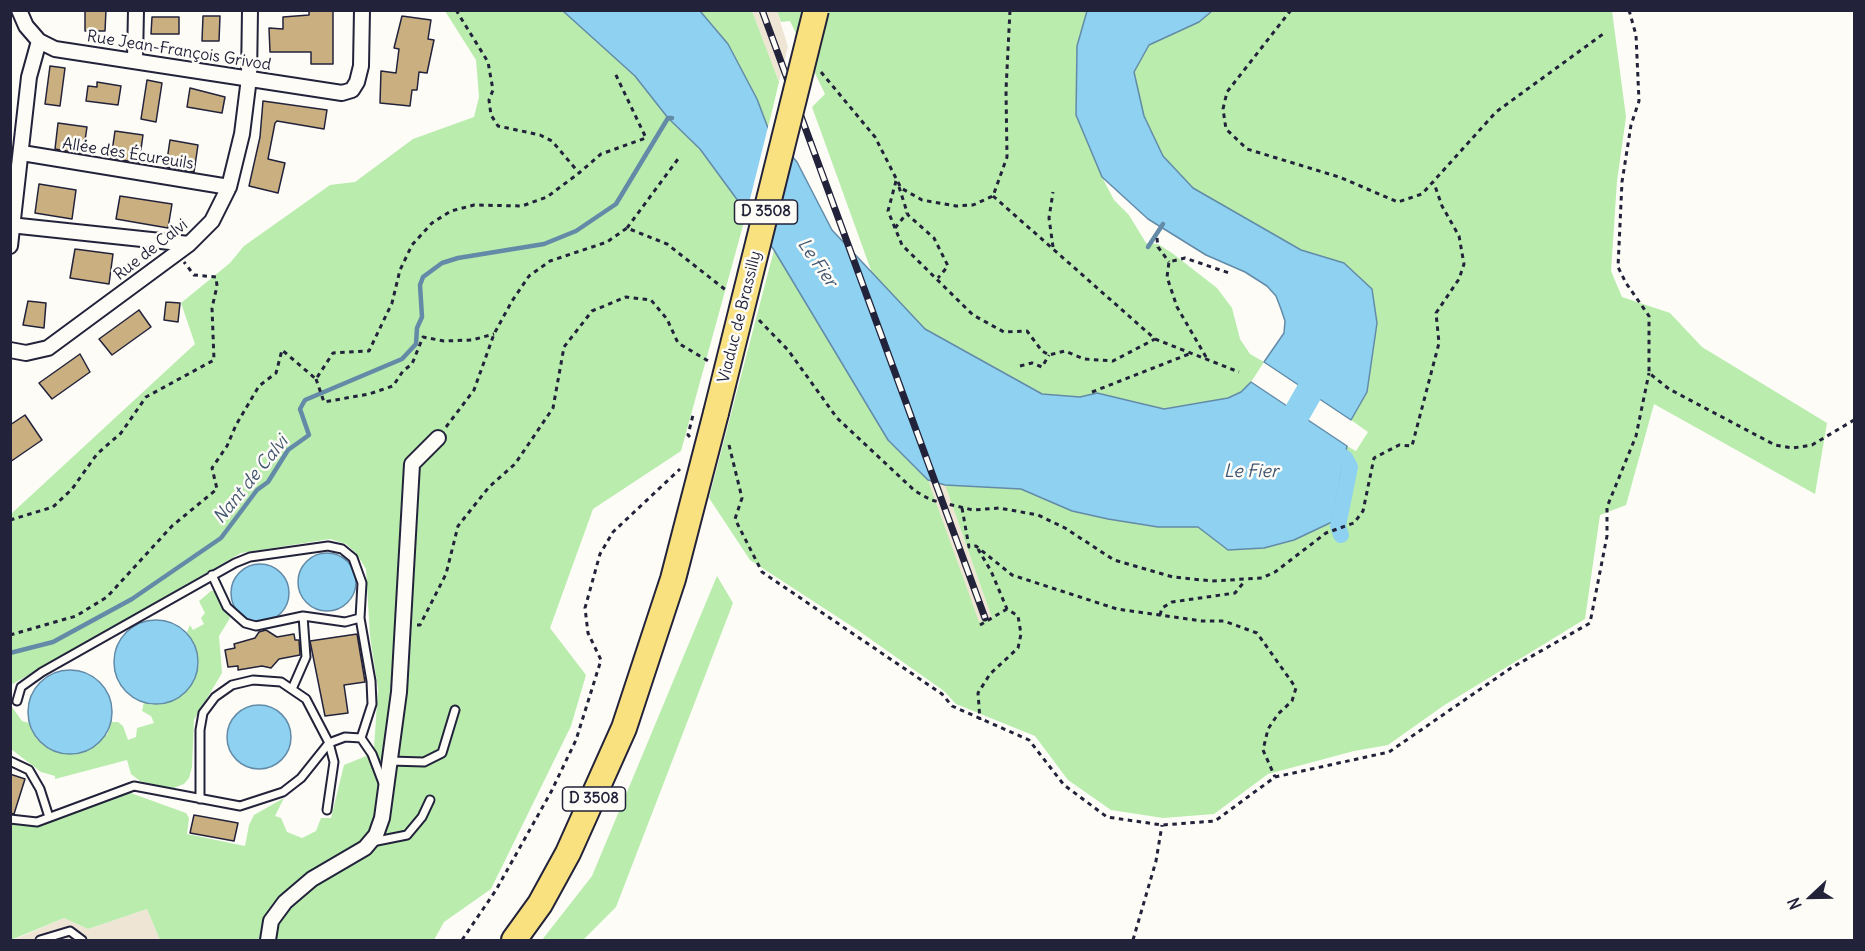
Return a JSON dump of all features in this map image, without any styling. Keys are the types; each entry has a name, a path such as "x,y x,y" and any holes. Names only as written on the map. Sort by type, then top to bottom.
{"highway":[{"name":"Viaduc de Brassilly","path":"514,940 540,904 568,853 624,728 673,579 706,413 816,10"}],"street":[{"path":"10,246 29,77 39,41 26,26 19,10"},
{"path":"135,59 136,10"},
{"name":"Rue de Calvi","path":"10,351 26,353 48,348 189,244 212,221 230,187 243,134 249,78 250,10"},
{"name":"Rue Jean-François Grivod","path":"39,41 55,49 135,59 342,93 352,90 357,82 361,66 362,10"},
{"name":"Allée des Écureuils","path":"22,153 230,187"},
{"path":"12,226 189,244"},
{"path":"268,940 271,921 285,902 312,879 346,861 370,842 376,835 382,818 399,692 412,464 438,438"}],"lane":[{"path":"16,701 21,687 42,672 212,575 250,557 328,546 342,549 359,568 362,583 360,618 371,681 372,704 362,738 372,754 386,790"},
{"path":"212,575 227,607 245,623 256,626 303,616 345,622 360,618"},
{"path":"292,689 306,657 303,616"},
{"path":"200,799 200,730 203,713 216,697 232,685 253,680 281,682 306,699 329,743 334,762 327,810"},
{"path":"390,761 424,762 442,753 455,710"},
{"path":"10,819 27,823 134,786 240,806 283,792 301,778 329,743 345,737 362,738"},
{"path":"10,761 29,770 40,789 49,817"},
{"path":"370,842 407,835 422,818 429,800"},
{"path":"40,940 54,934 70,932 82,940"}],"path":[{"path":"456,10 488,62 493,90 489,100 490,115 498,126 540,135 552,141 579,173"},
{"path":"819,70 875,137 901,188 922,200 956,206 973,205 993,195 1007,157 1006,90 1010,10"},
{"path":"1291,10 1227,92 1223,109 1226,129 1246,149 1339,177 1398,202 1422,194 1496,112 1603,34"},
{"path":"729,441 742,498 735,519 762,572 942,694 952,706 1029,740 1064,785 1107,817 1162,825 1215,821 1275,777 1389,752 1511,668 1590,623 1607,536 1607,507 1636,436 1649,373 1649,316 1618,267 1617,248 1622,182 1631,125 1639,100 1636,35 1629,10"},
{"path":"316,379 333,353 369,351 392,303 400,270 412,245 432,223 451,211 474,205 522,206 547,197 601,154 646,138 614,71"},
{"path":"438,438 474,390 494,334 529,276 550,261 607,242 627,228 678,159"},
{"path":"897,179 907,213 934,238 948,266 938,278"},
{"path":"897,179 888,212 902,245 973,315 1004,332 1027,330 1042,351 1049,355 1065,351 1084,359 1113,361 1155,339"},
{"path":"753,315 788,350 837,418 915,490 931,500 962,507 999,508 1038,515 1065,528 1114,560 1141,569 1173,577 1245,581 1275,572 1326,533 1354,523 1364,511 1374,458 1399,445 1412,446 1439,343 1436,313 1459,279 1464,264 1459,236 1442,206 1434,183"},
{"path":"1053,192 1048,218 1053,249"},
{"path":"993,195 1155,339 1239,372"},
{"path":"895,228 907,213"},
{"path":"627,228 667,244 729,293"},
{"path":"1157,238 1158,247 1169,262 1167,277 1177,307 1207,359"},
{"path":"10,520 53,507 72,489 97,454 121,433 146,397 214,360 212,308 218,286 216,277 194,275 177,253"},
{"path":"1169,262 1185,258 1232,274"},
{"path":"420,625 446,574 458,526 489,487 515,464 553,408 564,347 592,311 626,297 651,300 666,319 678,343 715,365"},
{"path":"10,635 76,616 107,597 172,526 217,489 212,468 227,446 236,425 260,386 276,373 282,350 316,379 324,402 369,394 393,386 403,371 412,364 423,337 444,341 494,334"},
{"path":"1092,392 1191,353"},
{"path":"1020,366 1032,363 1042,367 1049,355"},
{"path":"1649,373 1669,389 1774,446 1793,448 1812,445 1854,420"},
{"path":"462,940 496,890 551,792 576,740 601,660 588,633 585,608 600,554 613,532 659,491 686,462"},
{"path":"962,507 969,547 976,546 1012,575 1117,609 1202,621 1224,621 1257,633 1268,644 1296,688 1293,701 1278,714 1268,729 1263,750 1275,777"},
{"path":"976,546 991,571 1007,609 1018,616 1021,634 1018,648 990,674 978,693 980,720"},
{"path":"1160,615 1162,608 1172,602 1235,593 1245,581"},
{"path":"980,624 990,621 1007,609"},
{"path":"1133,940 1156,861 1162,825"}],"shaded area":[{"path":"752,11 777,11 788,47 779,82"},
{"path":"928,480 945,485 992,618 978,623"},
{"path":"147,909 160,940 13,940 64,918 88,929"}],"green space":[{"path":"445,11 563,11 635,76 668,118 700,149 747,211 681,451 593,509 550,628 586,675 571,726 491,889 444,922 434,940 160,940 147,909 88,929 64,918 11,940 10,823 36,827 125,791 186,813 189,818 187,834 245,846 249,825 254,815 284,798 275,816 281,818 287,832 302,838 316,831 321,818 331,818 344,765 376,752 374,748 378,689 370,636 366,569 356,553 346,544 330,539 241,553 11,685 11,514 195,344 181,303 230,263 244,246 330,185 355,182 413,139 474,117 479,97 476,60"},
{"path":"700,11 752,11 779,82 768,128 757,99 728,44"},
{"path":"777,11 1087,11 1077,46 1102,177 1114,200 1129,215 1146,243 1158,244 1172,253 1217,288 1232,308 1240,339 1250,354 1264,362 1251,382 1241,392 1228,398 1163,409 1097,393 1080,397 1042,394 925,329 872,273 812,107 825,94 790,21 781,22"},
{"path":"1212,11 1612,11 1626,117 1617,181 1611,271 1622,297 1670,313 1702,347 1827,423 1815,494 1654,404 1626,505 1600,515 1585,619 1443,706 1388,745 1354,751 1268,774 1214,814 1163,818 1111,810 1068,780 1035,736 956,704 944,691 859,631 750,560 709,498 774,250 888,440 928,480 979,622 992,618 945,485 1021,489 1072,511 1108,519 1158,527 1198,527 1228,550 1343,473 1347,446 1356,451 1368,432 1351,420 1367,392 1377,323 1344,263 1301,251 1193,188 1163,156 1144,116 1134,72 1149,45 1199,22"},
{"path":"717,576 733,603 616,907 583,940 542,940 592,876"},
{"path":"211,591 215,591 230,618 219,636 222,673 194,720 192,767 189,778 184,784 171,789 140,781 131,774 127,760 55,779 55,776 41,772 11,749 10,704 22,721 29,723 36,738 49,749 107,735 111,722 118,722 123,726 128,740 136,737 137,728 154,723 151,716 142,711 144,702 152,705 199,665 196,647 187,632 190,625 193,630 204,624 201,618 205,613 199,601"}],"water":[{"name":"Le Fier","path":"563,11 700,11 728,44 757,99 768,128 797,162 832,230 925,329 1042,394 1080,397 1097,393 1164,409 1228,398 1241,392 1251,382 1347,446 1332,522 1294,540 1264,548 1228,550 1198,527 1158,527 1108,519 1072,511 1021,489 945,485 928,480 888,440 774,250 700,149 668,118 635,76"},
{"path":"1087,11 1212,11 1199,22 1149,45 1134,72 1144,116 1163,156 1193,188 1301,250 1344,263 1372,289 1377,323 1367,392 1351,420 1264,362 1284,333 1285,321 1276,296 1267,286 1245,272 1206,255 1148,219 1102,177 1076,115 1077,46"},
{"path":"321,553 333,553 348,561 356,576 356,588 348,603 333,611 321,611 306,603 298,588 298,576 306,561"},
{"path":"260,564 271,566 284,577 289,593 287,604 276,617 260,622 249,620 236,609 231,593 233,582 244,569"},
{"path":"156,620 172,623 186,632 195,646 198,662 195,678 186,692 172,701 156,704 140,701 126,692 117,678 114,662 117,646 126,632 140,623"},
{"path":"62,670 78,670 94,677 105,688 112,704 109,728 100,742 78,754 62,754 46,747 35,736 28,720 28,704 35,688 46,677"},
{"path":"259,705 277,710 282,714 286,719 291,737 286,755 282,760 277,764 259,769 241,764 236,760 232,755 227,737 232,719 236,714 241,710"}],"pier":[{"path":"769,123 792,152 769,247 746,215"}],"building":[{"path":"85,10 106,10 105,31 85,31"},
{"path":"309,10 333,10 333,64 311,64 311,52 270,52 269,28 283,29 283,17 309,15"},
{"path":"203,16 220,16 219,41 202,41"},
{"path":"402,16 431,20 428,39 434,40 427,73 419,72 417,90 412,90 410,106 380,103 381,71 396,73 399,49 394,48"},
{"path":"152,17 179,17 179,34 151,34"},
{"path":"50,66 65,68 60,106 45,104"},
{"path":"147,80 162,83 156,122 141,119"},
{"path":"97,82 121,86 118,105 86,101 88,86 97,87"},
{"path":"190,88 225,97 222,113 187,107"},
{"path":"263,101 327,110 324,129 277,121 275,123 268,159 285,163 278,193 249,186 260,137"},
{"path":"58,123 87,127 83,154 55,149"},
{"path":"115,131 143,135 139,163 111,158"},
{"path":"170,140 198,145 194,172 166,167"},
{"path":"39,184 76,190 72,219 35,213"},
{"path":"120,196 172,204 168,228 116,219"},
{"path":"75,249 113,254 109,284 70,278"},
{"path":"28,301 46,303 44,328 23,325"},
{"path":"166,302 180,303 178,322 164,320"},
{"path":"139,310 151,327 112,355 99,339"},
{"path":"80,354 90,372 52,399 39,383"},
{"path":"25,415 42,440 10,462 10,425"},
{"path":"266,630 277,637 294,634 295,640 299,640 300,655 279,659 271,668 262,666 238,670 238,666 228,667 225,650 235,648 234,644 255,638 259,632"},
{"path":"357,634 365,682 344,685 348,713 325,716 310,641"},
{"path":"10,774 25,779 14,814 10,813"},
{"path":"194,815 238,823 234,841 190,833"}],"waterway":[{"name":"Nant de Calvi","path":"10,653 53,642 132,599 221,538 257,490 268,482 288,450 309,435 300,409 305,400 402,359 416,344 417,328 422,317 420,285 423,277 442,263 458,258 544,244 576,231 616,204 668,118 672,118"},
{"path":"1148,247 1163,224"},
{"name":"Le Fier","path":"1275,442 1288,429 1320,373 1324,360"},
{"path":"1326,448 1345,458 1350,467 1338,526 1341,535"}],"railway":[{"path":"762,10 985,618"}]}
